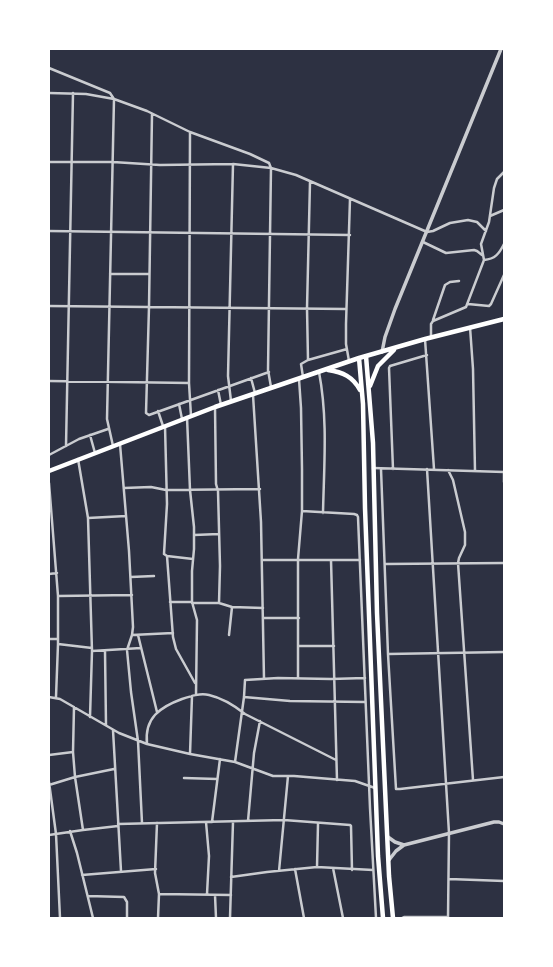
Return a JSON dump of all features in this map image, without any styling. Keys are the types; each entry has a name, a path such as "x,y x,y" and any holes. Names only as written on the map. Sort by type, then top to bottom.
{"highway":[{"path":"49,471 222,404 359,358 431,337 504,319"},
{"path":"369,388 378,366 395,348"},
{"path":"366,356 373,468 377,621 393,918"},
{"path":"359,358 362,392 378,868 383,918"},
{"path":"326,370 341,373 352,378 362,392"},
{"path":"365,508 373,507"}],"street":[{"path":"382,352 385,337 395,309 501,49"},
{"path":"49,68 110,93 114,99 107,419 113,446"},
{"path":"49,93 73,93 114,99 152,114 190,132 267,162 271,165 268,308 269,372 271,388"},
{"path":"66,446 69,232 73,93"},
{"path":"152,114 146,414 148,415 269,372"},
{"path":"190,132 190,400 187,417 190,490 194,535 192,603 197,620 196,684 190,754"},
{"path":"49,162 113,162 173,165 233,164 271,168 296,175 427,232 433,231 450,223 468,220 477,222 486,231"},
{"path":"231,401 229,386 233,164"},
{"path":"433,321 463,309 468,304 484,260 481,244 489,222 495,183 504,172"},
{"path":"308,360 307,308 310,182"},
{"path":"349,362 347,349 346,309 350,235 350,199"},
{"path":"490,216 504,210"},
{"path":"49,232 350,235"},
{"path":"423,242 446,253 476,250 483,255"},
{"path":"484,260 492,259 498,254 504,244"},
{"path":"110,274 149,274"},
{"path":"468,304 489,306 504,275"},
{"path":"431,337 430,324 433,321 445,286 450,282 459,280"},
{"path":"49,306 346,309"},
{"path":"470,328 474,376 475,471"},
{"path":"425,339 434,470"},
{"path":"298,678 298,560 302,511 301,364 308,360 347,349"},
{"path":"393,469 389,368 390,366 427,355"},
{"path":"319,372 325,424 323,513"},
{"path":"251,378 254,394 260,489 264,678"},
{"path":"49,381 189,383"},
{"path":"218,390 222,404"},
{"path":"179,404 187,417"},
{"path":"215,407 220,566 219,603"},
{"path":"158,411 164,426 167,504 164,555 167,556 172,633 176,648 196,684"},
{"path":"49,455 79,438 108,429"},
{"path":"90,435 95,453"},
{"path":"120,443 132,595 132,635 127,650 138,741 142,824"},
{"path":"78,459 88,518 92,650 90,717"},
{"path":"373,468 504,472 504,482"},
{"path":"381,468 388,654 396,789 504,777"},
{"path":"402,918 448,918 449,833 427,469"},
{"path":"448,470 453,480 465,532 464,545 458,563 473,780"},
{"path":"49,483 58,596 56,698"},
{"path":"124,488 151,487 166,490 260,489"},
{"path":"302,511 357,515 358,517 376,918"},
{"path":"88,518 126,516"},
{"path":"194,535 219,534"},
{"path":"167,556 193,559"},
{"path":"262,560 360,560"},
{"path":"331,560 337,780"},
{"path":"384,564 504,563"},
{"path":"49,574 57,573"},
{"path":"131,577 154,576"},
{"path":"58,596 132,595"},
{"path":"170,602 219,603 232,607 263,608"},
{"path":"229,635 232,607"},
{"path":"263,618 299,618"},
{"path":"132,635 172,633"},
{"path":"138,635 157,712"},
{"path":"49,639 58,639"},
{"path":"58,644 105,651 141,648"},
{"path":"299,646 334,646"},
{"path":"105,651 106,726"},
{"path":"388,654 504,652"},
{"path":"235,762 245,680 264,678 365,678"},
{"path":"147,744 148,728 157,712 170,704 194,695 210,695 336,760"},
{"path":"49,697 56,698 113,730 147,744 235,762 270,776 355,781 376,789"},
{"path":"244,697 290,701 366,702"},
{"path":"74,707 73,752 75,777 84,830"},
{"path":"248,821 253,768 260,721"},
{"path":"113,730 114,769 121,871"},
{"path":"49,755 73,752"},
{"path":"212,822 220,759"},
{"path":"60,918 56,834 49,785 75,777 114,769"},
{"path":"279,871 288,776"},
{"path":"184,778 217,779"},
{"path":"49,835 118,825 158,823 284,820 318,824 351,825 352,870"},
{"path":"389,860 396,851 404,845 504,820"},
{"path":"49,822 54,822"},
{"path":"206,822 209,856 207,894"},
{"path":"230,918 233,822"},
{"path":"499,822 504,824"},
{"path":"158,823 156,868 158,918"},
{"path":"317,867 318,824"},
{"path":"70,831 93,918"},
{"path":"388,837 395,842 404,845"},
{"path":"231,877 317,867 373,870"},
{"path":"82,874 156,868"},
{"path":"333,868 343,918"},
{"path":"295,869 304,918"},
{"path":"449,879 504,881"},
{"path":"158,894 231,895"},
{"path":"215,895 216,918"},
{"path":"88,896 124,897 126,902 127,918"}]}
